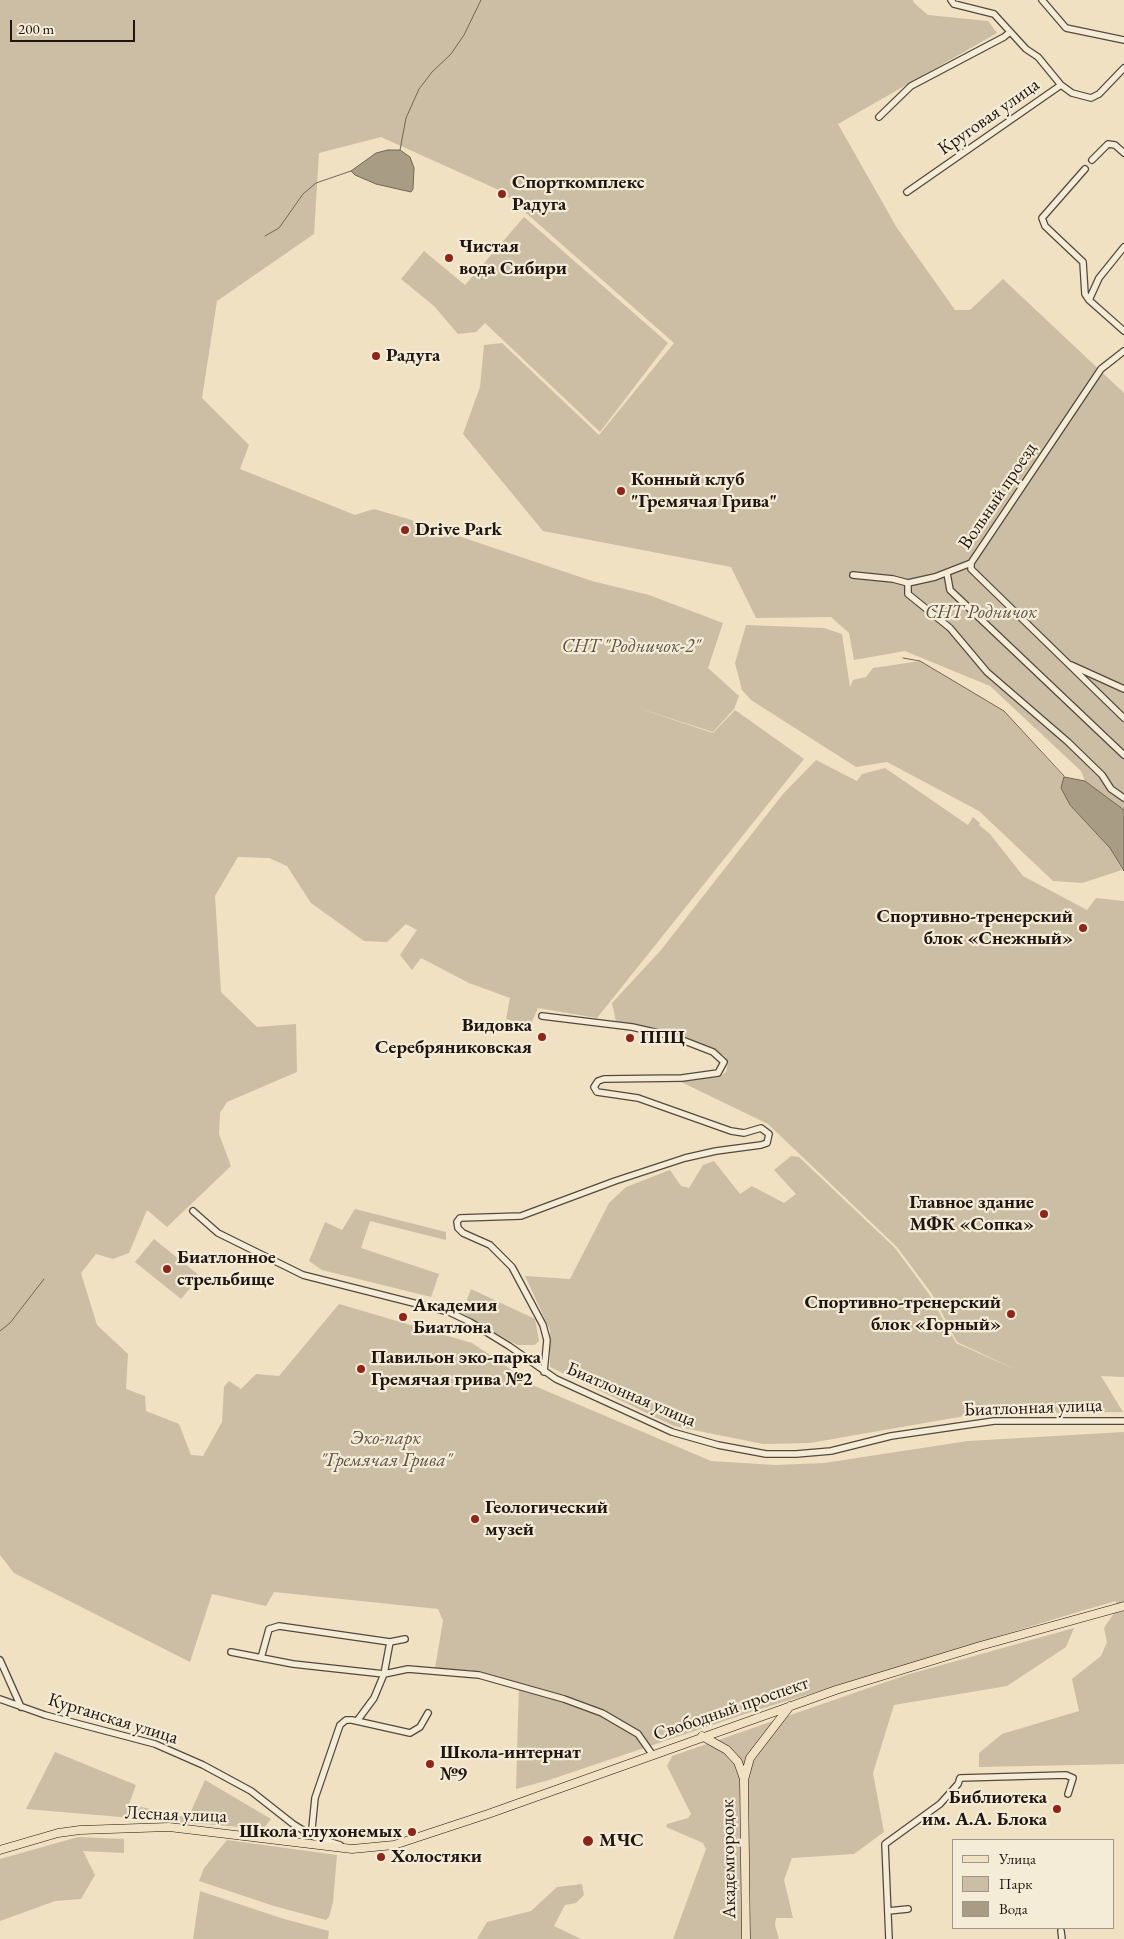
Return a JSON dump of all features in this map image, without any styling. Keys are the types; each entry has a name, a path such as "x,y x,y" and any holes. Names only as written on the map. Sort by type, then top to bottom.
{"main road":[{"name":"Свободный проспект","path":"352,1849 394,1845 488,1814 791,1704 980,1646 1124,1606"},
{"path":"744,1780 750,1758 791,1704"},
{"path":"702,1736 727,1750 738,1762 744,1780"},
{"name":"Академгородок","path":"744,1780 746,1939"},
{"name":"Лесная улица","path":"0,1850 58,1833 80,1830 169,1827 352,1849"}],"street":[{"path":"951,0 954,4 992,12 1026,49 1038,57 1061,85"},
{"path":"1043,0 1066,28 1124,40"},
{"path":"879,116 911,86 1004,37 1010,32"},
{"name":"Круговая улица","path":"907,192 1061,85 1072,93 1091,98 1099,94 1124,68"},
{"path":"1092,160 1108,144 1115,145 1124,153"},
{"path":"1085,169 1042,218 1045,226 1083,262 1085,294 1088,300 1124,331"},
{"path":"1088,300 1099,278 1124,247"},
{"name":"Вольный проезд","path":"853,575 893,579 908,583 947,573 971,563 1100,369 1124,352"},
{"path":"971,563 970,569 1124,718"},
{"path":"947,573 950,590 1124,755"},
{"path":"908,583 908,594 950,628 987,672 1068,742 1102,775 1111,789 1124,798"},
{"path":"1068,664 1124,689"},
{"path":"542,1016 632,1027 672,1036 713,1052 724,1062 718,1073 682,1078 604,1079 598,1081 594,1087 598,1092 638,1098 731,1131 744,1132 761,1128 769,1134 767,1143 761,1146 716,1151 685,1158 615,1181 521,1216 460,1218 457,1222 458,1228 463,1233 490,1245 512,1267 543,1325 547,1340 544,1372"},
{"name":"Биатлонная улица","path":"193,1211 218,1233 303,1275 449,1312 509,1346 544,1372 672,1432 718,1445 766,1454 831,1451 891,1436 994,1421 1124,1421"},
{"path":"260,1658 269,1629 278,1626 390,1642 405,1639"},
{"path":"357,1721 374,1698 384,1674 390,1642"},
{"path":"231,1652 260,1658 384,1674 408,1669 479,1675 564,1699 602,1713 638,1734 652,1754"},
{"path":"0,1660 20,1707"},
{"name":"Курганская улица","path":"0,1699 20,1707 164,1748 251,1791 293,1824 314,1837 352,1849"},
{"path":"314,1837 312,1828 315,1798 340,1725 346,1720 357,1721 410,1733 420,1727 428,1714"},
{"path":"889,1939 884,1844 940,1804 958,1784 960,1778 1066,1775 1073,1778 1068,1794"},
{"path":"888,1910 908,1909"},
{"path":"1061,1931 1062,1939"}],"green space":[{"path":"0,0 913,0 928,15 988,21 997,33 838,124 897,228 955,310 970,310 1003,279 1124,393 1124,810 1085,781 1081,771 990,686 905,651 854,660 849,633 831,617 756,618 731,567 543,531 463,434 480,387 484,345 502,343 599,435 674,343 501,191 381,137 319,153 314,234 217,301 202,398 249,445 240,469 355,515 374,509 405,518 592,581 649,595 723,623 708,668 739,696 734,709 713,732 632,706 713,733 735,710 804,759 597,1018 538,1008 530,1026 506,1019 510,998 469,983 421,958 412,970 400,955 417,930 406,924 387,942 364,941 311,903 287,866 269,858 238,857 215,896 221,992 257,1027 296,1024 297,1072 227,1102 220,1113 219,1134 231,1166 167,1227 147,1210 129,1253 113,1259 96,1254 81,1273 97,1325 128,1354 126,1389 145,1396 146,1411 179,1424 191,1455 203,1456 222,1422 224,1387 229,1381 241,1389 256,1374 279,1376 339,1304 472,1343 535,1386 711,1461 775,1465 824,1463 968,1441 1124,1432 1124,1602 1116,1604 1116,1601 1081,1611 754,1711 549,1780 516,1789 519,1684 475,1671 435,1668 443,1621 438,1609 274,1592 266,1606 212,1594 190,1662 14,1573 0,1555"},
{"path":"524,217 668,343 600,432 485,323 476,332 458,334 434,306 401,279 424,251 465,285"},
{"path":"746,625 824,628 842,634 850,687 853,680 866,677 873,668 920,661 1004,711 1064,777 1061,788 1070,805 1110,848 1122,870 1082,883 1053,881 979,811 887,762 856,767 751,700 742,690 735,663"},
{"path":"816,760 857,781 862,774 885,768 968,825 973,817 990,834 1023,876 1087,910 1096,898 1124,901 1124,1377 1101,1376 1123,1412 976,1414 810,1443 763,1444 674,1426 550,1367 550,1330 525,1276 570,1279 609,1203 626,1187 670,1170 681,1186 689,1188 703,1165 714,1161 740,1194 752,1186 784,1203 796,1194 774,1170 791,1156 799,1157 895,1248 929,1294 956,1343 1019,1371 957,1342 932,1294 897,1247 768,1124 679,1081 719,1077 726,1072 728,1063 725,1056 696,1042 662,1031 616,1022 612,1003 661,950 783,794"},
{"path":"355,1209 446,1232 446,1240 370,1221 361,1248 439,1274 431,1297 322,1270 309,1261 325,1222 342,1230"},
{"name":"Биатлонное стрельбище","path":"154,1239 200,1276 181,1299 135,1262"},
{"path":"471,1289 535,1319 539,1341 535,1345 517,1345 462,1313"},
{"path":"1124,1611 1124,1764 979,1767 979,1753 1002,1734 1079,1711 1072,1679 1101,1656 1107,1642 1104,1628 1114,1613"},
{"path":"1074,1628 1066,1647 1007,1686 894,1705 873,1773 884,1832 854,1854 792,1858 784,1880 793,1918 776,1918 775,1925 779,1939 673,1939 706,1849 703,1843 666,1827 667,1824 688,1818 691,1814 667,1766 672,1756 906,1675"},
{"path":"55,1752 136,1785 129,1804 188,1818 205,1780 271,1819 263,1829 26,1809"},
{"path":"78,1837 124,1839 124,1853 83,1851 95,1875 81,1899 55,1901 0,1921 0,1859"},
{"path":"227,1840 337,1855 333,1902 329,1917 326,1920 274,1906 199,1881 204,1868"},
{"path":"582,1884 584,1895 576,1903 565,1905 554,1926 581,1939 477,1939 487,1922 531,1911 557,1887"},
{"path":"200,1891 284,1919 329,1931 328,1939 193,1939"}],"water":[{"path":"400,150 410,157 414,168 413,189 411,192 376,184 355,175 351,171 376,153"},
{"path":"1064,777 1085,781 1124,810 1124,871 1110,848 1070,805 1061,788"}],"waterway":[{"path":"400,150 406,118 419,89 432,72 451,54 464,35 481,0"},
{"path":"265,236 279,228 303,194 316,183 351,171"},
{"path":"903,658 920,661 1004,711 1064,776"},
{"path":"0,1331 10,1323 44,1279"}],"place":[{"name":"Спорткомплекс Радуга","path":"502,194"},
{"name":"Чистая вода Сибири","path":"449,258"},
{"name":"Радуга","path":"376,356"},
{"name":"Конный клуб \"Гремячая Грива\"","path":"621,491"},
{"name":"Drive Park","path":"405,530"},
{"name":"Спортивно-тренерский блок «Снежный»","path":"1083,928"},
{"name":"Видовка Серебряниковская","path":"542,1037"},
{"name":"ППЦ","path":"630,1038"},
{"name":"Главное здание МФК «Сопка»","path":"1044,1214"},
{"name":"Биатлонное стрельбище","path":"167,1269"},
{"name":"Спортивно-тренерский блок «Горный»","path":"1011,1314"},
{"name":"Академия Биатлона","path":"403,1317"},
{"name":"Павильон эко-парка Гремячая грива №2","path":"361,1369"},
{"name":"Геологический музей","path":"475,1519"},
{"name":"Школа-интернат №9","path":"430,1764"},
{"name":"Библиотека им. А.А. Блока","path":"1057,1809"},
{"name":"Школа глухонемых","path":"412,1832"},
{"name":"МЧС","path":"588,1841"},
{"name":"Холостяки","path":"381,1857"}],"park label":[{"name":"СНТ Родничок","path":"981,613"},
{"name":"СНТ \"Родничок-2\"","path":"631,647"},
{"name":"Эко-парк \"Гремячая Грива\"","path":"386,1450"}]}
